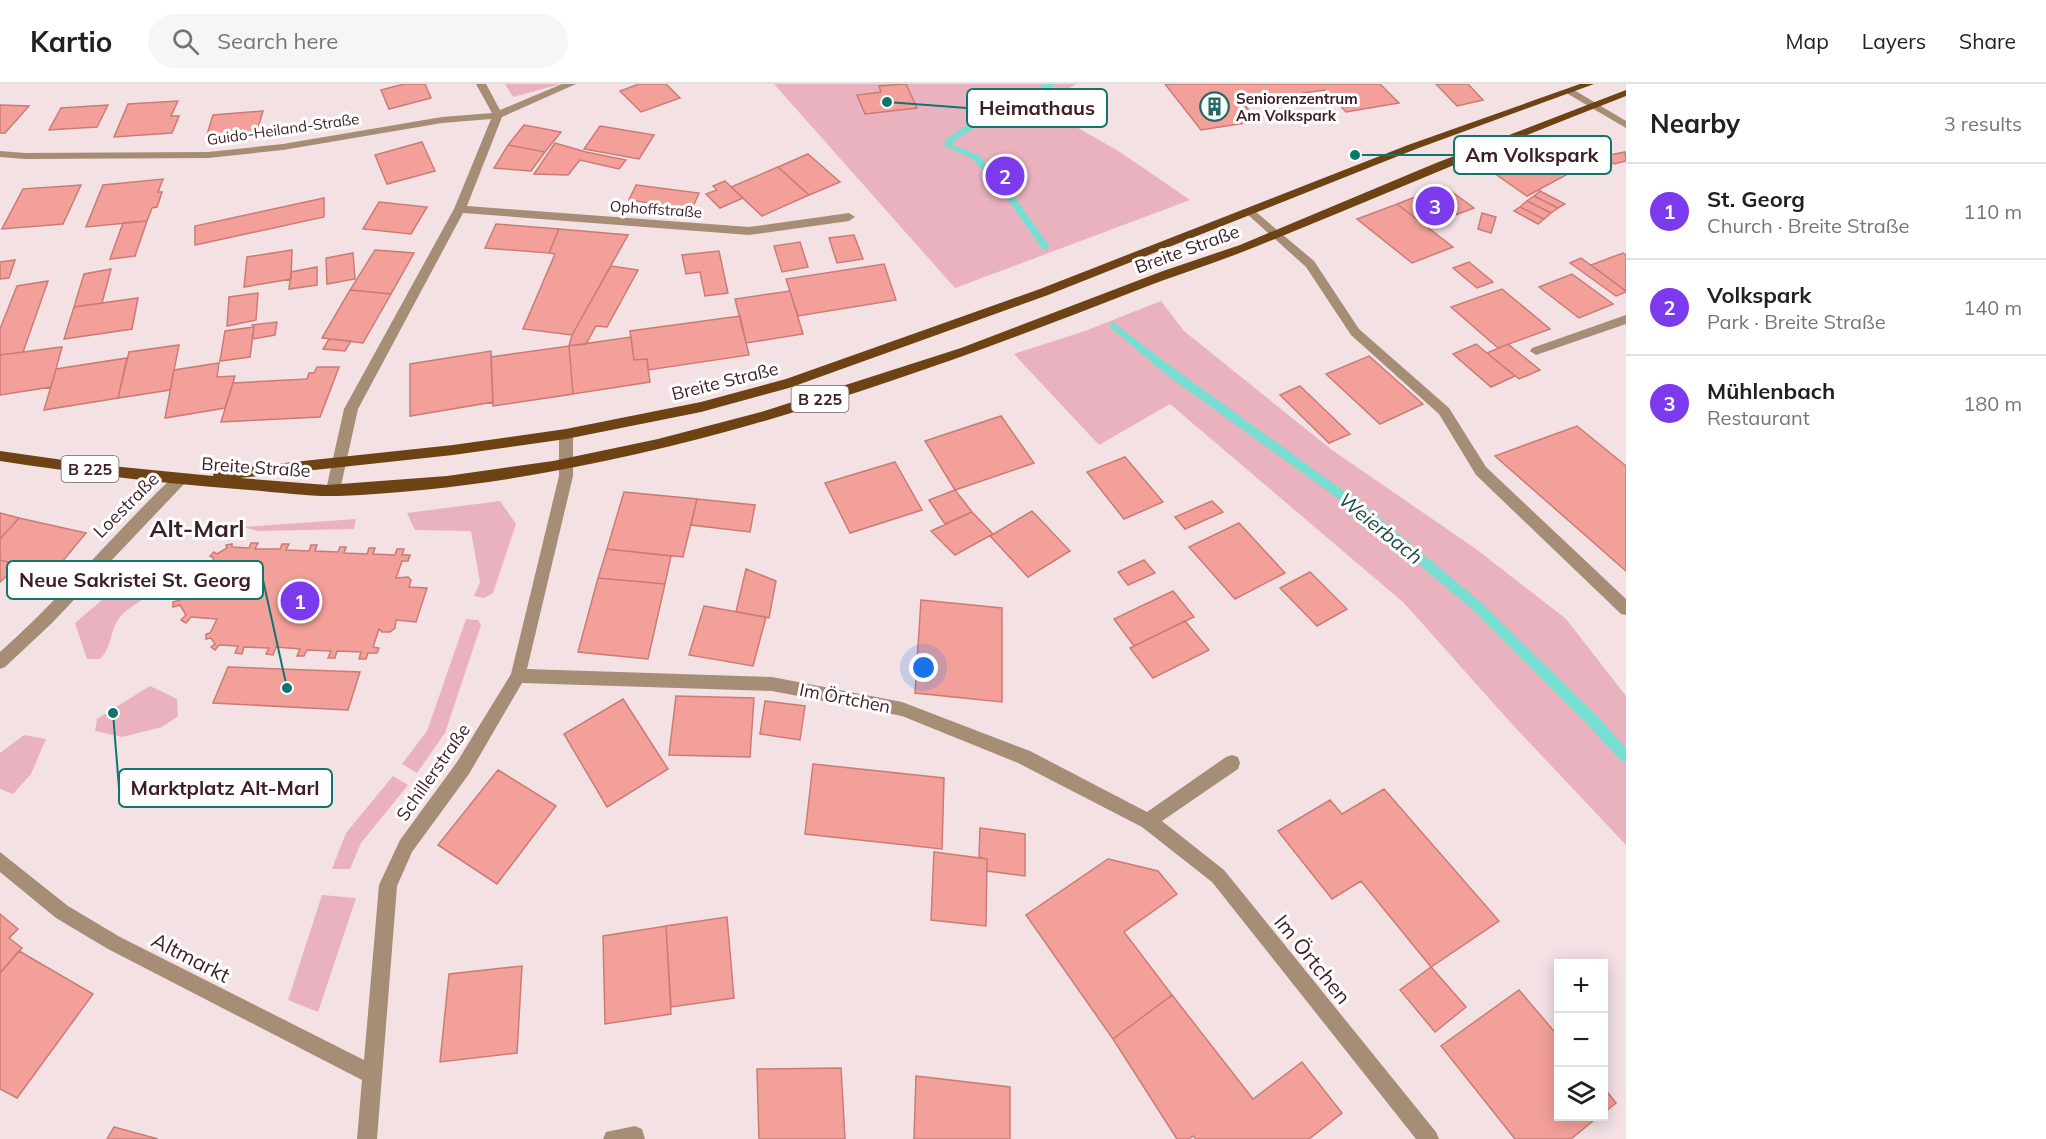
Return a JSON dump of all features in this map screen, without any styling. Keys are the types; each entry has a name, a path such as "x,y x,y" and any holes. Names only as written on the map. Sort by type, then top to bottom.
{"main road":[{"name":"Breite Straße","path":"180,479 453,450 566,434 701,406 789,383 1044,292 1412,147 1589,84"},
{"name":"Breite Straße","path":"180,479 333,490 473,478 568,464 716,430 969,351 1175,271 1254,243 1427,170 1626,93"},
{"name":"B 225","path":"0,456 180,479"}],"street":[{"path":"333,490 337,463 351,409 460,208 498,115 481,84"},
{"name":"Guido-Heiland-Straße","path":"0,154 208,155 283,147 442,120 498,115 571,84"},
{"path":"1571,92 1626,125"},
{"name":"Ophoffstraße","path":"460,208 749,231 849,217"},
{"path":"1250,211 1310,264 1355,332 1444,411 1481,471 1626,609"},
{"path":"1536,351 1626,319"},
{"name":"Schillerstraße","path":"367,1139 388,885 405,846 463,768 518,676 568,464 566,434"},
{"name":"Loestraße","path":"0,662 36,631 140,515 180,479"},
{"name":"Im Örtchen","path":"518,676 772,684 902,709 1024,757 1148,821 1218,876 1429,1139"},
{"path":"1148,821 1232,763"},
{"name":"Altmarkt","path":"0,861 62,912 114,942 373,1075"},
{"path":"613,1139 635,1136 635,1139"}],"shaded area":[{"path":"505,84 561,84 513,97"},
{"path":"774,84 1076,84 1040,106 1120,152 1190,200 955,288"},
{"path":"1161,301 1184,331 1332,450 1476,549 1566,619 1626,696 1626,845 1511,723 1404,603 1170,404 1099,445 1014,354 1085,331"},
{"path":"500,501 516,524 493,593 484,598 474,596 480,582 471,531 415,530 407,513"},
{"path":"356,519 354,529 258,531 243,527"},
{"path":"143,565 153,573 157,580 156,587 120,617 104,655 100,659 87,659 75,623"},
{"path":"466,619 478,620 481,625 445,733 417,773 402,764 427,731"},
{"path":"150,686 177,699 178,716 162,727 122,737 95,731 97,719"},
{"path":"24,735 46,739 31,774 13,794 0,789 0,753"},
{"path":"393,776 408,785 361,843 350,869 332,869 346,833"},
{"path":"322,895 356,898 318,1012 288,1000"}],"building":[{"path":"404,84 425,84 431,98 389,109 381,90"},
{"path":"639,84 666,84 680,98 641,112 620,91"},
{"path":"906,84 917,108 865,114 857,95 881,92 879,86"},
{"name":"Seniorenzentrum Am Volkspark","path":"1165,84 1380,84 1399,103 1346,112 1325,90 1303,93 1305,96 1262,103 1259,100 1242,102 1258,121 1201,130"},
{"path":"1436,84 1468,84 1483,100 1457,106"},
{"path":"178,101 171,116 179,116 172,133 114,137 128,104"},
{"path":"0,105 29,106 5,133 0,133"},
{"path":"108,105 97,127 49,130 61,108"},
{"path":"263,111 256,134 206,138 213,115"},
{"path":"524,125 561,132 545,152 508,145"},
{"path":"600,126 654,135 639,159 584,149"},
{"path":"422,142 435,171 387,184 375,155"},
{"path":"555,143 626,160 619,169 580,160 568,175 534,174"},
{"path":"508,145 545,152 531,171 494,168"},
{"path":"1531,152 1566,175 1527,196 1488,169"},
{"path":"1625,152 1626,161 1614,164 1605,156"},
{"path":"808,154 840,182 809,195 778,167"},
{"path":"778,167 809,195 762,216 731,187"},
{"path":"163,179 158,192 162,192 157,207 152,208 147,221 86,227 103,185"},
{"path":"725,181 743,198 720,208 706,194 717,190 713,186"},
{"path":"81,185 63,224 2,229 23,189"},
{"path":"636,185 699,193 692,209 629,200"},
{"path":"1444,186 1474,208 1426,226 1397,204"},
{"path":"1540,191 1565,204 1558,208 1534,196"},
{"path":"1534,196 1558,208 1551,213 1527,201"},
{"path":"324,198 324,217 195,245 195,226"},
{"path":"1527,201 1551,213 1544,219 1520,207"},
{"path":"379,202 427,207 411,234 363,229"},
{"path":"1397,204 1453,247 1412,263 1357,219"},
{"path":"1520,207 1544,219 1538,224 1514,211"},
{"path":"1482,213 1496,217 1491,233 1478,229"},
{"path":"147,221 135,256 110,259 123,223"},
{"path":"496,224 559,229 549,253 485,248"},
{"path":"559,229 628,235 572,335 523,329 555,254 549,253"},
{"path":"854,235 863,259 837,263 829,238"},
{"path":"800,242 808,267 782,272 774,246"},
{"path":"292,250 291,279 244,287 247,257"},
{"path":"375,250 414,253 391,294 350,290"},
{"path":"719,251 728,293 705,296 700,272 686,274 682,255"},
{"path":"353,253 355,279 327,284 326,258"},
{"path":"1623,253 1626,255 1626,291 1591,265"},
{"path":"1581,258 1626,292 1616,296 1570,263"},
{"path":"15,260 9,278 0,279 0,262"},
{"path":"1469,262 1493,282 1477,288 1453,268"},
{"path":"884,264 896,300 798,316 786,279"},
{"path":"611,266 638,270 607,327 596,326 586,344 569,346 572,335"},
{"path":"317,267 317,285 289,289 291,272"},
{"path":"111,269 102,303 74,307 84,274"},
{"path":"1572,274 1613,304 1579,318 1539,287"},
{"path":"48,281 23,352 0,355 0,329 17,286"},
{"path":"1502,289 1550,329 1498,348 1451,307"},
{"path":"350,290 391,294 363,343 322,338"},
{"path":"790,291 803,334 746,343 735,299"},
{"path":"258,293 256,320 227,326 229,297"},
{"path":"138,298 132,329 64,339 74,307"},
{"path":"740,316 749,355 648,370 647,359 634,360 630,331"},
{"path":"277,322 275,335 252,339 254,327 252,325"},
{"path":"254,327 250,357 220,361 225,331"},
{"path":"631,337 634,360 647,359 650,382 573,394 569,346"},
{"path":"329,339 351,341 345,351 323,349"},
{"path":"1476,344 1515,376 1491,387 1453,354"},
{"path":"1508,344 1540,370 1519,379 1487,353"},
{"path":"179,345 170,390 118,398 129,352"},
{"path":"569,346 573,394 493,406 491,357"},
{"path":"62,347 51,387 0,395 0,355"},
{"path":"491,351 493,402 410,416 410,364"},
{"path":"1369,356 1423,404 1380,424 1326,374"},
{"path":"127,358 118,398 44,410 56,369"},
{"path":"219,363 217,377 235,376 225,408 165,418 174,370"},
{"path":"317,367 339,367 320,417 221,422 233,383 307,379 309,373 314,373"},
{"path":"1300,386 1350,434 1329,443 1280,395"},
{"path":"1001,416 1034,463 955,490 925,441"},
{"path":"1577,426 1626,466 1626,571 1495,456"},
{"path":"1125,457 1163,502 1124,519 1087,472"},
{"path":"895,462 922,510 850,533 825,483"},
{"path":"955,490 972,512 945,524 929,500"},
{"path":"624,492 697,499 683,557 607,549"},
{"path":"697,499 755,505 750,532 691,525"},
{"path":"1212,501 1223,512 1185,529 1175,517"},
{"path":"1032,511 1070,551 1028,577 990,536"},
{"path":"972,512 993,534 955,555 931,531"},
{"path":"0,513 19,518 0,539"},
{"path":"19,518 86,533 52,574 0,560 0,539"},
{"path":"1239,523 1285,573 1235,599 1189,547"},
{"path":"251,543 258,543 255,549 280,549 282,544 289,544 286,550 309,551 311,545 317,545 315,551 338,552 340,547 346,547 344,553 367,554 369,548 375,548 373,554 395,555 397,549 404,549 402,555 410,555 408,561 402,561 396,578 408,577 411,580 409,587 427,588 416,622 396,620 395,628 390,632 382,632 379,629 373,647 379,648 377,653 368,653 366,659 359,659 361,652 337,651 335,658 328,658 331,651 307,650 304,656 297,656 300,649 276,647 273,655 266,654 269,648 244,647 242,654 235,653 238,646 219,645 215,650 211,647 215,644 211,638 206,639 206,634 210,633 217,619 191,617 186,623 181,620 186,615 180,605 173,607 173,602 180,600 186,587 181,584 186,579 192,581 206,573 214,558 210,556 214,552 217,554 227,548 226,545 232,544 232,547 249,548"},
{"path":"607,549 671,556 665,584 598,578"},
{"path":"0,560 19,565 0,582"},
{"path":"1144,560 1155,573 1128,585 1118,572"},
{"path":"746,569 776,581 769,618 736,612"},
{"path":"1310,572 1347,609 1317,626 1280,588"},
{"path":"598,578 665,584 648,659 578,652"},
{"path":"1173,591 1194,617 1134,646 1114,619"},
{"path":"921,600 1002,608 1002,702 915,693"},
{"path":"704,606 766,617 753,666 689,655"},
{"path":"1185,621 1209,650 1153,678 1130,648"},
{"path":"228,667 360,672 348,710 213,703"},
{"path":"676,696 754,698 750,757 669,755"},
{"path":"623,699 668,769 607,807 564,734"},
{"path":"765,701 805,706 800,740 760,734"},
{"path":"813,764 944,778 942,849 805,834"},
{"path":"498,770 556,806 497,884 438,845"},
{"path":"1384,789 1499,921 1431,967 1361,881 1332,899 1278,831 1330,800 1342,814"},
{"path":"980,828 1025,834 1025,876 987,871 987,859 979,857"},
{"path":"934,852 987,859 986,926 931,920"},
{"path":"1108,859 1158,871 1177,894 1124,932 1172,995 1113,1039 1026,915"},
{"path":"0,914 18,929 9,938 22,948 0,973"},
{"path":"727,917 734,998 671,1007 666,926"},
{"path":"666,926 671,1014 605,1024 603,936"},
{"path":"19,951 93,994 17,1098 0,1089 0,973"},
{"path":"522,966 517,1053 440,1062 449,974"},
{"path":"1431,967 1466,1007 1435,1032 1400,990"},
{"path":"1519,990 1554,1031 1554,1121 1593,1121 1571,1139 1515,1139 1441,1046"},
{"path":"1172,995 1253,1099 1302,1062 1342,1113 1309,1139 1196,1139 1193,1136 1189,1139 1177,1139 1113,1039"},
{"path":"841,1068 845,1139 759,1139 757,1069"},
{"path":"916,1076 1010,1087 1010,1139 914,1139"},
{"path":"1608,1093 1616,1103 1608,1110"},
{"path":"114,1127 158,1139 107,1139"}],"waterway":[{"name":"Weierbach","path":"1045,247 1004,188 974,156 948,146 949,141 990,114 1052,84"},
{"name":"Weierbach","path":"1113,325 1168,370 1366,513 1478,607 1594,722 1626,757"}],"place":[{"name":"Heimathaus","path":"887,102"},
{"name":"Seniorenzentrum Am Volkspark","path":"1215,107"},
{"name":"Am Volkspark","path":"1355,155"},
{"name":"Volkspark","path":"1005,176"},
{"name":"Mühlenbach","path":"1435,206"},
{"name":"St. Georg","path":"300,601"},
{"name":"Neue Sakristei St. Georg","path":"287,688"},
{"name":"Marktplatz Alt-Marl","path":"113,713"}],"district":[{"name":"Alt-Marl","path":"197,528"}]}
